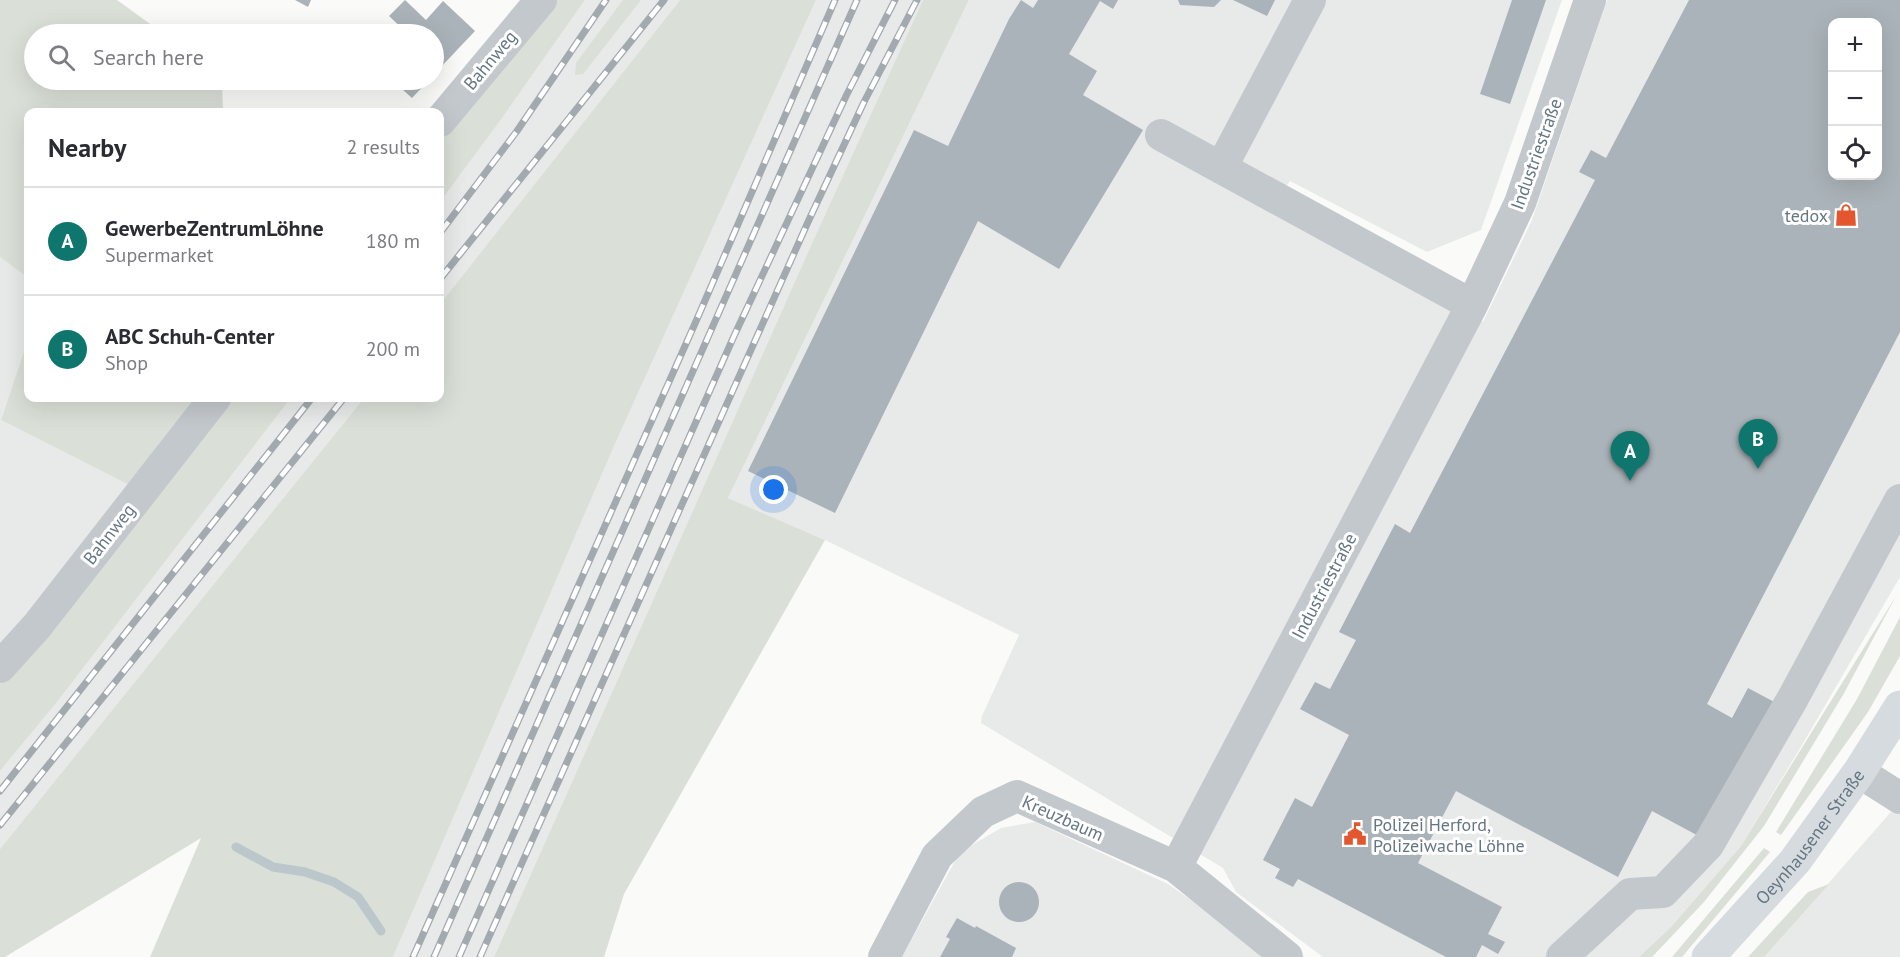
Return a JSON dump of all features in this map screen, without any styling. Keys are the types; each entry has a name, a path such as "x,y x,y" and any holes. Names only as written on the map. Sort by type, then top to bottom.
{"main road":[{"name":"Oeynhausener Straße","path":"1708,957 1795,861 1859,772 1900,707"}],"street":[{"name":"Bahnweg","path":"444,116 541,0"},
{"path":"1221,168 1310,0"},
{"name":"Industriestraße","path":"1176,867 1472,305 1520,203 1590,0"},
{"path":"1161,135 1472,305"},
{"name":"Bahnweg","path":"0,667 37,626 212,402"},
{"path":"1562,957 1630,894 1663,892 1708,845 1793,698 1900,500"},
{"path":"1859,772 1900,798"},
{"name":"Kreuzbaum","path":"884,957 937,856 984,812 1017,796 1176,867 1287,957"}],"shaded area":[{"path":"0,0 117,0 150,24 24,24 24,90 222,90 223,108 24,108 24,275 0,257"},
{"path":"556,0 585,0 444,197 444,133"},
{"path":"585,0 680,0 444,299 444,197"},
{"path":"623,0 641,0 583,74 575,75 576,63"},
{"path":"680,0 816,0 615,444 393,957 150,957 201,838 5,957 0,957 0,849 361,402 444,402 444,299"},
{"path":"816,0 923,0 494,957 393,957 615,444"},
{"path":"923,0 969,0 728,498 825,540 624,894 604,957 494,957 813,241"},
{"path":"969,0 1562,0 1481,230 1427,252 1290,181 1272,207 1483,322 1532,220 1607,0 1900,0 1900,577 1741,846 1671,927 1639,957 1323,957 1236,892 1223,868 981,723 982,716 1019,635 825,540 728,498"},
{"path":"0,257 24,275 24,351 1,420 135,488 152,500 0,684"},
{"path":"24,351 24,402 201,402 135,488 1,420"},
{"path":"228,402 288,402 57,702 0,771 0,684 152,500"},
{"path":"288,402 361,402 0,849 0,771 57,702"},
{"path":"1896,596 1843,695 1764,826 1704,902 1652,957 1639,957 1671,927 1741,846"},
{"path":"1900,617 1900,656 1868,712 1781,835 1776,832 1857,699"},
{"path":"1900,800 1900,957 1764,957 1897,805"},
{"path":"1035,822 1168,884 1235,931 1265,957 902,957 960,852 1001,828"},
{"path":"1764,848 1770,852 1682,957 1672,957"},
{"path":"1829,884 1764,957 1748,957 1808,892"}],"building":[{"path":"295,0 311,0 308,7"},
{"path":"405,0 426,20 443,1 475,31 444,64 444,24 397,24 389,16"},
{"path":"1021,0 1033,8 1038,0 1118,0 1113,9 1100,1 1069,54 1097,71 1083,95 1143,130 1059,269 978,221 835,513 748,471 914,130 948,146 1009,19"},
{"path":"1178,0 1221,0 1214,7 1180,5"},
{"path":"1233,0 1275,0 1267,16"},
{"path":"1512,0 1546,0 1510,104 1480,94"},
{"path":"1689,0 1900,0 1900,332 1707,704 1732,718 1748,688 1778,704 1706,840 1652,811 1618,877 1456,791 1418,863 1502,907 1488,934 1505,942 1498,954 1482,945 1476,957 1446,957 1298,879 1293,887 1275,878 1280,869 1263,860 1295,798 1312,807 1349,735 1300,709 1315,682 1330,689 1356,640 1339,632 1395,524 1410,533 1595,180 1579,172 1591,150 1606,158"},
{"path":"403,90 420,90 412,98"},
{"path":"1019,882 1033,888 1039,902 1033,916 1019,922 1005,916 999,902 1005,888"},
{"path":"957,918 1016,948 1012,957 940,957 950,939 946,937"}],"waterway":[{"path":"236,847 273,867 305,872 334,882 358,897 381,931"}],"railway":[{"path":"444,228 517,131 606,0"},
{"path":"444,274 664,0"},
{"path":"413,957 697,319 835,0"},
{"path":"434,957 857,0"},
{"path":"459,957 734,336 847,94 895,0"},
{"path":"480,957 808,222 864,102 917,0"},
{"path":"0,791 309,402"},
{"path":"0,825 341,402"}],"place":[{"name":"tedox","path":"1846,215"},
{"name":"ABC Schuh-Center","path":"1758,469"},
{"name":"GewerbeZentrumLöhne","path":"1630,481"},
{"name":"Polizei Herford, Polizeiwache Löhne","path":"1355,834"}]}
